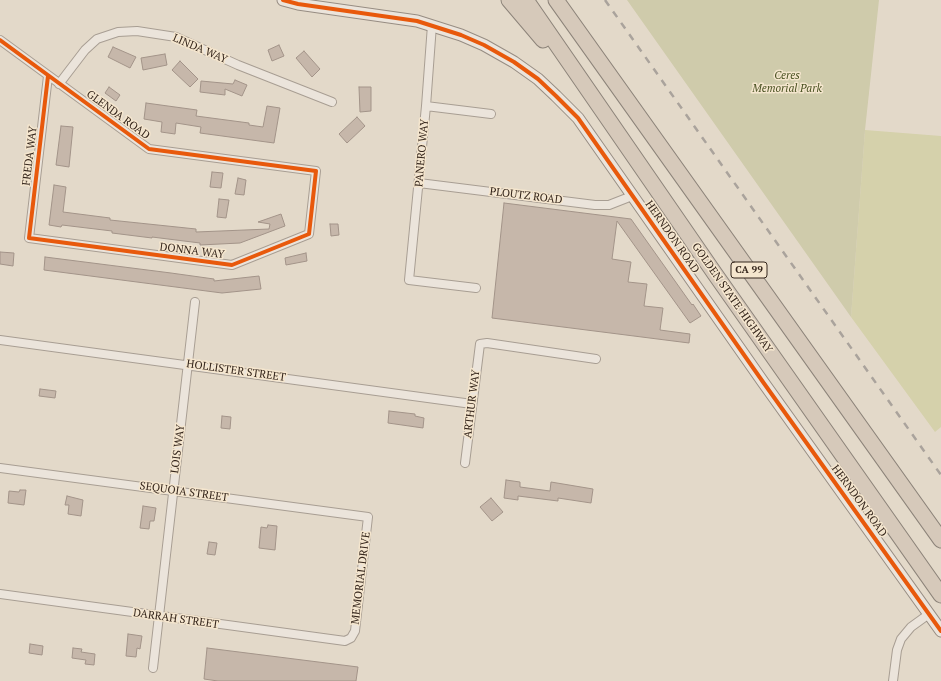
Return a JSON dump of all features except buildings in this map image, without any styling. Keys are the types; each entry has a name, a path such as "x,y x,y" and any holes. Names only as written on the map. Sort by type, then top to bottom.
{"highway":[{"path":"509,0 597,103"},
{"name":"GOLDEN STATE HIGHWAY","path":"526,0 715,274 941,595"},
{"name":"CA 99","path":"556,0 941,540"}],"street":[{"name":"HERNDON ROAD","path":"283,0 298,4 397,17 432,25 484,44 514,62 538,79 578,118 941,631"},
{"name":"PANERO WAY","path":"432,25 426,106 409,280 476,288"},
{"name":"LINDA WAY","path":"59,84 85,50 98,40 118,32 137,31 176,37 238,65 332,102"},
{"name":"GLENDA ROAD","path":"0,40 59,84 150,148 316,171"},
{"name":"FREDA WAY","path":"29,238 48,76"},
{"path":"426,106 491,114"},
{"name":"DONNA WAY","path":"29,238 232,265 309,234 316,171"},
{"name":"PLOUTZ ROAD","path":"419,183 595,205 609,205 632,196"},
{"name":"LOIS WAY","path":"153,668 195,302"},
{"name":"HOLLISTER STREET","path":"0,340 472,404"},
{"name":"ARTHUR WAY","path":"466,463 480,344 487,343 596,359"},
{"name":"SEQUOIA STREET","path":"0,468 368,517"},
{"name":"MEMORIAL DRIVE","path":"351,638 355,631 368,517"},
{"name":"DARRAH STREET","path":"0,594 315,638 345,641 351,638"},
{"path":"893,681 897,650 901,638 911,627 929,614"}],"shaded area":[{"path":"865,130 941,136 941,427 935,432 851,317"}],"green space":[{"name":"Ceres Memorial Park","path":"627,0 879,0 865,130 851,317"}],"railway":[{"path":"605,0 941,475"}],"cycle path":[{"path":"283,0 298,4 417,21 461,35 484,45 514,62 538,79 556,96 578,118 763,382 941,631"},
{"path":"0,40 149,149 316,171 309,234 232,265 29,238 48,76"}]}
